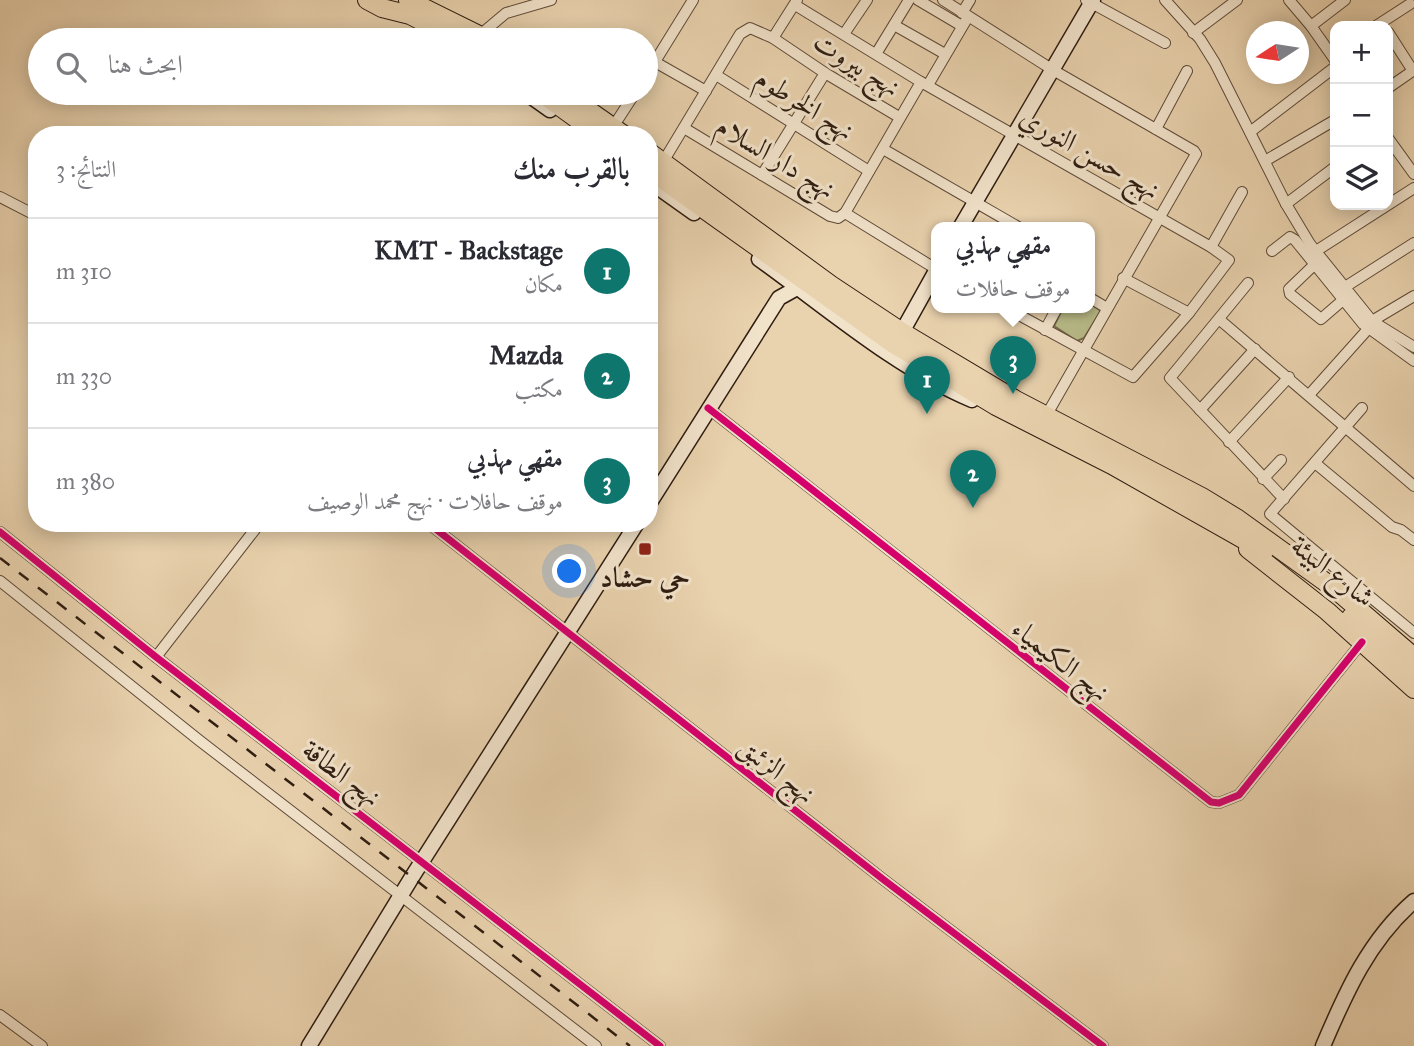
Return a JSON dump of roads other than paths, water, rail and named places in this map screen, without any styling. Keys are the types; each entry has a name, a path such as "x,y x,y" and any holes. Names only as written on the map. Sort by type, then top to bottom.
{"highway":[{"path":"411,1 466,28"},
{"path":"375,4 410,15 435,28"},
{"path":"563,105 601,126"},
{"path":"579,105 605,126"},
{"path":"658,164 902,332 1046,416 1202,497 1238,519 1335,589 1414,657"},
{"path":"658,164 892,343 996,406 1112,465 1212,522 1327,611 1414,689"},
{"path":"1202,497 1227,505 1299,549 1414,640"},
{"name":"شارع البيئة","path":"1212,522 1277,559 1332,601 1414,672"}],"street":[{"path":"493,28 506,13 551,0"},
{"path":"658,57 693,0"},
{"path":"876,54 909,0"},
{"path":"918,0 932,3 964,19 1194,151 1195,158 1046,416"},
{"path":"943,0 964,19"},
{"path":"845,213 899,117 945,54 964,19 970,0"},
{"path":"1165,0 1215,63 1286,204 1316,251 1345,287 1370,325 1414,347"},
{"path":"1289,0 1330,49"},
{"path":"1311,26 1345,0"},
{"path":"963,222 1090,1 1165,43"},
{"path":"772,38 796,2"},
{"name":"نهج حسن النوري","path":"796,2 876,54 1159,219 1212,247 1229,260 1188,313"},
{"path":"844,34 863,2"},
{"path":"1193,33 1229,2"},
{"path":"375,4 420,28"},
{"path":"1390,21 1410,5"},
{"path":"894,25 945,54"},
{"name":"نهج بيروت","path":"716,75 740,34 750,28 755,29 899,117"},
{"path":"1393,42 1414,71 1393,84"},
{"path":"658,64 705,91"},
{"path":"1156,129 1187,71"},
{"path":"1251,132 1330,71"},
{"path":"762,175 825,73"},
{"path":"658,157 684,128 716,75"},
{"name":"نهج الخرطوم","path":"716,75 869,171"},
{"path":"543,105 572,126"},
{"path":"616,126 628,105"},
{"path":"1265,162 1330,123"},
{"name":"نهج دار السلام","path":"684,128 830,216 838,218 845,213 931,267"},
{"path":"1393,145 1414,174"},
{"path":"883,149 1010,222"},
{"path":"1286,204 1330,171"},
{"path":"658,187 885,350 943,385 984,404 996,406"},
{"path":"1316,251 1414,188"},
{"path":"1212,247 1242,192"},
{"path":"0,197 28,211"},
{"path":"1272,251 1290,237 1295,240 1343,300 1414,361"},
{"path":"1345,287 1414,243"},
{"path":"1314,265 1289,289 1290,294 1321,319 1343,300"},
{"path":"778,272 779,298"},
{"path":"1015,313 1130,377 1136,376 1188,313 1124,278"},
{"path":"902,332 931,279"},
{"path":"1248,283 1170,378 1284,499"},
{"path":"658,489 779,298 797,288"},
{"path":"1309,395 1370,325 1414,296"},
{"path":"1095,301 1107,308"},
{"path":"1045,330 1054,313"},
{"path":"1220,320 1414,486"},
{"path":"1200,410 1255,349"},
{"path":"1229,442 1289,377"},
{"name":"نهج الكيمياء","path":"708,408 1211,802 1219,803 1239,796 1362,642"},
{"path":"1362,408 1270,514 1414,633"},
{"path":"1264,479 1281,460"},
{"path":"1315,463 1392,527 1414,540"},
{"name":"نهج الطاقة","path":"0,532 156,657 660,1046"},
{"path":"156,657 253,532"},
{"name":"نهج الزئبق","path":"439,532 873,872 1103,1046"},
{"path":"309,1046 422,861 631,532"},
{"path":"0,581 200,741 596,1046"},
{"path":"1323,1046 1340,1004 1366,956 1396,917 1414,901"},
{"path":"0,1015 43,1046"}],"railway":[{"path":"0,558 630,1046"}],"place":[{"name":"مقهي مهذبي","path":"1013,394"},
{"name":"KMT - Backstage","path":"927,414"},
{"name":"Mazda","path":"973,508"},
{"name":"حي حشاد","path":"645,549"}]}
